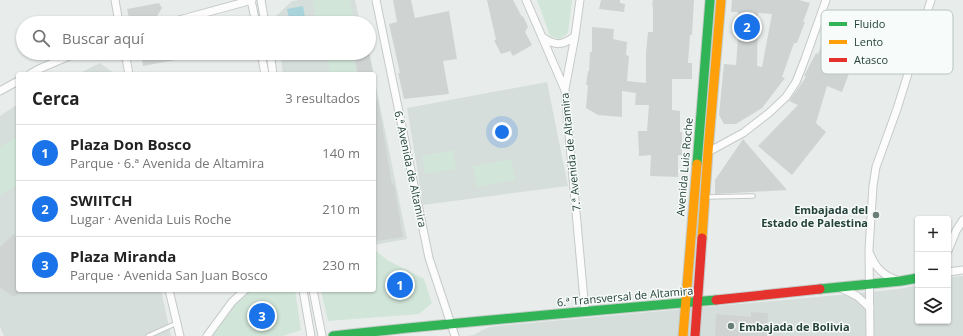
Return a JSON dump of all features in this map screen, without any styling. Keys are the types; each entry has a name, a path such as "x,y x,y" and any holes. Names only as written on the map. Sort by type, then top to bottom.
{"main road":[{"name":"Avenida Luis Roche","path":"683,336 710,0"},
{"name":"Avenida Luis Roche","path":"695,336 708,152 721,0"},
{"name":"6.ª Transversal de Altamira","path":"333,336 585,311 697,302 915,279"}],"street":[{"path":"115,0 118,16"},
{"path":"194,16 252,0 255,16"},
{"path":"261,0 264,16"},
{"name":"6.ª Avenida de Altamira","path":"376,0 429,258 455,336"},
{"name":"7.ª Avenida de Altamira","path":"526,0 565,90 585,311"},
{"path":"565,90 580,0"},
{"path":"823,10 826,0"},
{"path":"928,10 931,0"},
{"path":"708,152 743,133 769,113 786,97 796,82 821,15"},
{"path":"542,37 551,42 562,44 566,43 575,36"},
{"path":"34,72 60,60"},
{"path":"126,60 129,72"},
{"path":"262,60 265,72"},
{"path":"271,60 274,72"},
{"path":"870,336 868,249 873,186 876,167 908,74"},
{"path":"0,90 16,81"},
{"path":"951,243 956,230 963,220"},
{"path":"868,249 879,270 891,278 901,281"},
{"path":"951,272 963,270"},
{"path":"841,287 857,296 870,308"},
{"path":"169,292 180,336"},
{"path":"207,336 232,302 243,292"},
{"path":"303,292 311,336"},
{"path":"313,292 322,336"}],"lane":[{"path":"705,197 753,196"},
{"path":"148,336 177,323"},
{"path":"159,331 159,336"}],"shaded area":[{"path":"355,0 358,16 276,16 292,1"},
{"path":"281,60 371,60 374,72 283,72"},
{"path":"100,63 112,72 82,72"},
{"path":"547,82 568,186 423,205 407,108"},
{"path":"376,86 407,239 376,245"},
{"path":"16,105 16,292 161,292 171,336 4,336 0,327 0,116"},
{"path":"963,276 963,336 468,336 474,335 490,327 507,325 850,294 899,289 915,286 915,324 951,324 951,277"}],"green space":[{"path":"313,0 350,0 353,16 316,16"},
{"path":"537,0 572,0 568,33 560,39 550,36"},
{"path":"328,60 354,60 356,72 330,72"},
{"path":"16,137 16,186 0,195 0,147"},
{"path":"453,150 456,169 425,174 422,156"},
{"path":"511,159 515,180 477,187 473,166"},
{"path":"376,251 387,260 424,279 432,303 419,314 328,321 321,292 376,292"},
{"path":"249,292 295,292 301,330 283,336 212,336 235,303"}],"water":[{"path":"303,6 305,16 288,16 287,9"}],"building":[{"path":"393,0 411,0 415,18 449,11 457,59 443,61 449,94 404,99 389,24 397,22"},
{"path":"487,0 513,0 528,27 525,32 532,45 513,56 510,51 501,54 494,40 496,40"},
{"path":"601,0 620,0 620,3 625,4 624,12 599,9"},
{"path":"653,0 694,0 692,35 690,35 688,63 692,63 692,79 672,79 672,110 680,111 680,132 682,132 682,155 678,155 678,177 650,176 651,155 639,156 638,131 647,131 649,105 635,105 636,93 622,91 622,117 598,115 586,108 588,85 586,85 589,71 590,52 592,52 592,27 614,29 613,39 627,42 626,55 629,56 627,81 646,83 648,32 653,32"},
{"path":"732,0 799,0 810,3 803,22 805,22 797,43 794,43 782,77 785,78 762,108 736,124 724,124 719,115 724,64 736,65 738,37 738,12 731,12","holes":["758,13 772,14 762,67 757,66"]},
{"path":"159,3 162,8 157,16 128,16 127,9"},
{"path":"821,46 821,74 849,74 842,92 827,86 816,123 826,132 792,175 758,146 798,105 789,101 806,77 804,76 816,53 818,54"},
{"path":"142,60 176,60 143,66"},
{"path":"355,60 370,60 373,72 358,72"},
{"path":"376,100 378,100 392,185 394,184 403,237 377,241 376,235"},
{"path":"743,139 787,190 715,194 715,180"},
{"path":"14,234 16,238 16,292 18,292 18,294 14,297 0,287 0,247"},
{"path":"751,312 768,313 767,336 715,336 716,314 751,317"}],"traffic: fast":[{"path":"697,164 710,0"},
{"path":"820,289 915,279"},
{"path":"333,336 476,321 716,300"}],"traffic: slow":[{"path":"702,238 721,0"},
{"path":"683,336 697,164"}],"traffic: jam":[{"path":"695,336 702,238"},
{"path":"716,300 820,289"}],"place":[{"name":"SWIITCH","path":"747,27"},
{"name":"Embajada del Estado de Palestina","path":"876,215"},
{"name":"Plaza Don Bosco","path":"400,285"},
{"name":"Plaza Miranda","path":"262,316"},
{"name":"Embajada de Bolivia","path":"731,326"}]}
